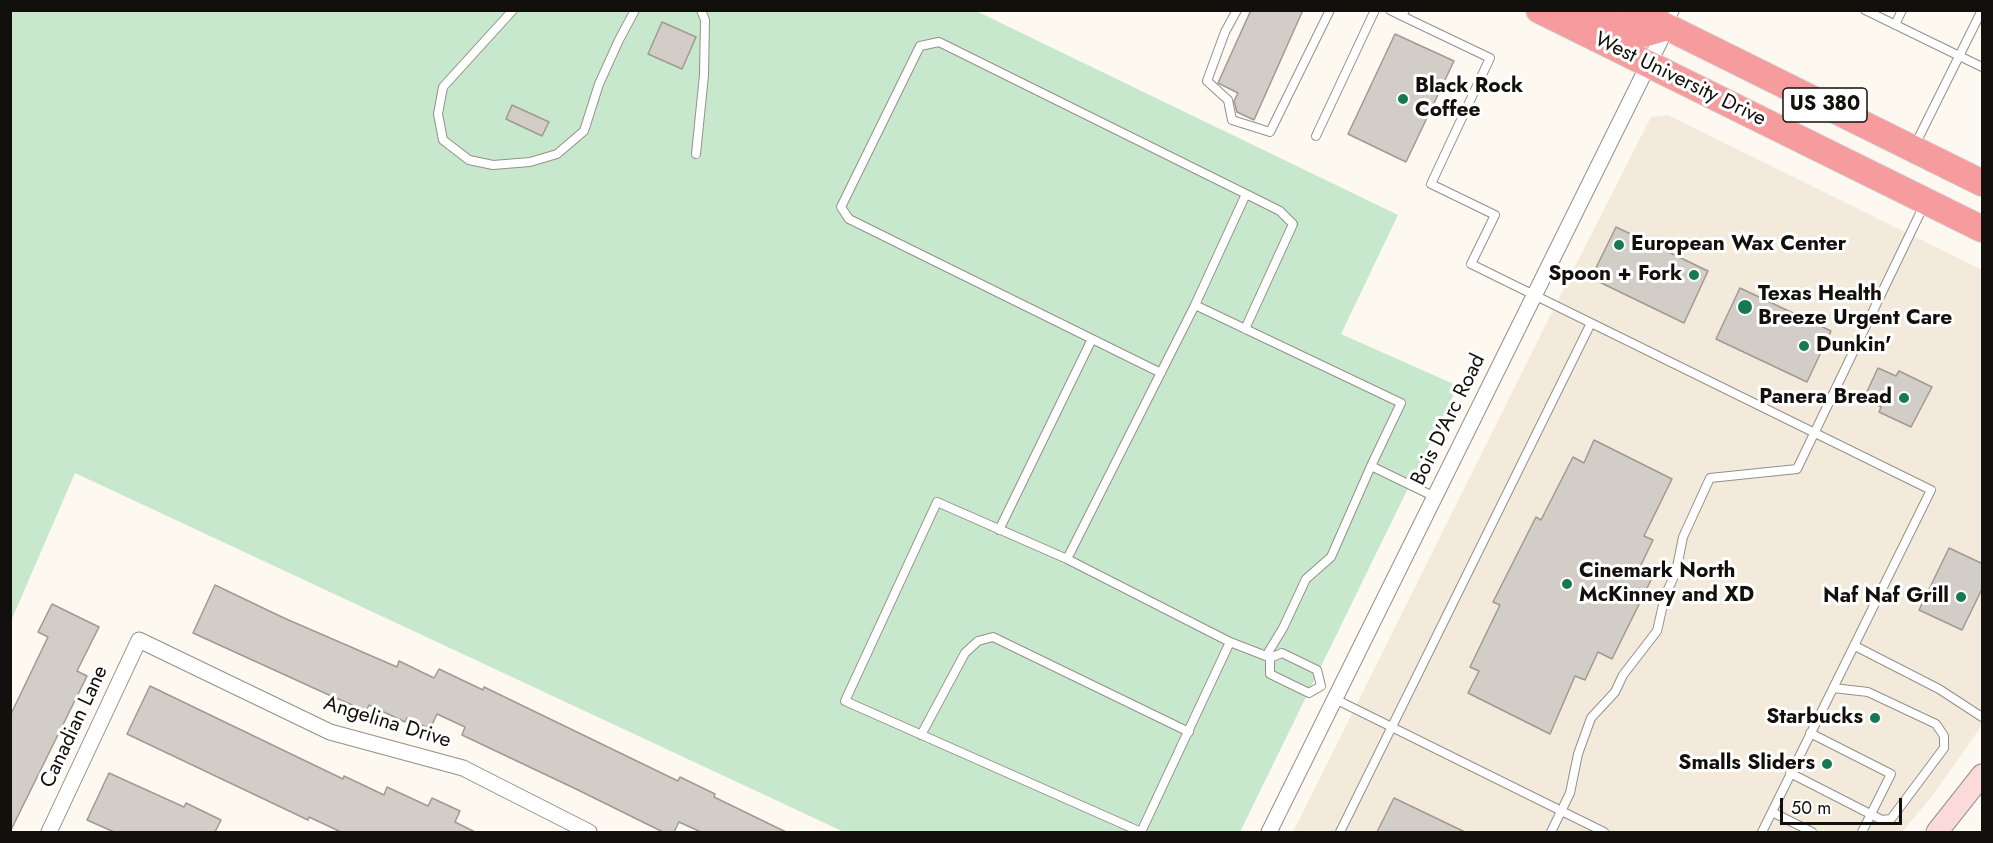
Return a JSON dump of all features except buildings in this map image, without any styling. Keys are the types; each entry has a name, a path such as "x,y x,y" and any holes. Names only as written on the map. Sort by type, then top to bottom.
{"highway":[{"name":"West University Drive","path":"1539,10 1983,229"},
{"path":"1585,10 1637,34 1647,33 1671,19"},
{"name":"West University Drive","path":"1633,10 1671,19 1913,149 1983,183"}],"main road":[{"path":"1937,832 1983,775"}],"street":[{"name":"Bois D'Arc Road","path":"1269,832 1671,19"},
{"name":"Angelina Drive","path":"139,640 330,732 463,768 579,830"},
{"name":"Canadian Lane","path":"50,832 139,640"}],"lane":[{"path":"513,10 444,87 438,114 443,140 468,160 494,165 530,162 557,154 584,130 599,84 635,10"},
{"path":"696,154 704,75 705,20 701,10"},
{"path":"1237,10 1225,32 1207,81 1228,100 1232,120 1270,132 1330,10"},
{"path":"1316,136 1375,10"},
{"path":"1390,10 1404,14 1490,58 1431,184 1495,215 1471,264 1931,490 1762,832"},
{"path":"1865,10 1983,66"},
{"path":"1895,25 1902,10"},
{"path":"1913,149 1981,11"},
{"path":"1161,373 849,219 841,207 920,46 939,42 1280,211 1293,224 1245,329"},
{"path":"1067,560 1195,305 1246,194"},
{"path":"1551,832 1570,793 1578,754 1591,718 1615,692 1623,675 1657,631 1665,596 1676,572 1683,537 1710,478 1797,469 1926,201"},
{"path":"1195,305 1401,403 1331,557 1306,579 1268,657 1270,674 1309,693 1321,686"},
{"path":"1340,832 1591,323"},
{"path":"999,530 1092,339"},
{"path":"1371,466 1435,497"},
{"path":"1230,642 1141,832 845,701 937,502 1067,560 1230,642 1268,657 1282,652 1317,670 1321,686 1392,728 1604,832"},
{"path":"921,735 965,653 978,640 993,637 1189,732"},
{"path":"1855,646 1939,689 1983,717"},
{"path":"1790,773 1882,820 1892,819 1944,748 1944,736 1936,724 1868,692 1833,688"},
{"path":"1810,733 1891,774 1862,832"},
{"path":"1772,812 1812,832"}],"shaded area":[{"path":"1668,115 1982,270 1982,725 1933,795 1902,832 1293,832 1651,117"}],"green space":[{"path":"11,11 976,11 1398,215 1341,334 1458,386 1240,832 844,832 75,473 11,621"}],"place":[{"name":"Black Rock Coffee","path":"1403,99"},
{"name":"European Wax Center","path":"1619,245"},
{"name":"Spoon + Fork","path":"1694,275"},
{"name":"Texas Health Breeze Urgent Care","path":"1745,307"},
{"name":"Dunkin'","path":"1804,346"},
{"name":"Panera Bread","path":"1904,398"},
{"name":"Cinemark North McKinney and XD","path":"1567,584"},
{"name":"Naf Naf Grill","path":"1961,597"},
{"name":"Starbucks","path":"1875,718"},
{"name":"Smalls Sliders","path":"1827,764"}]}
